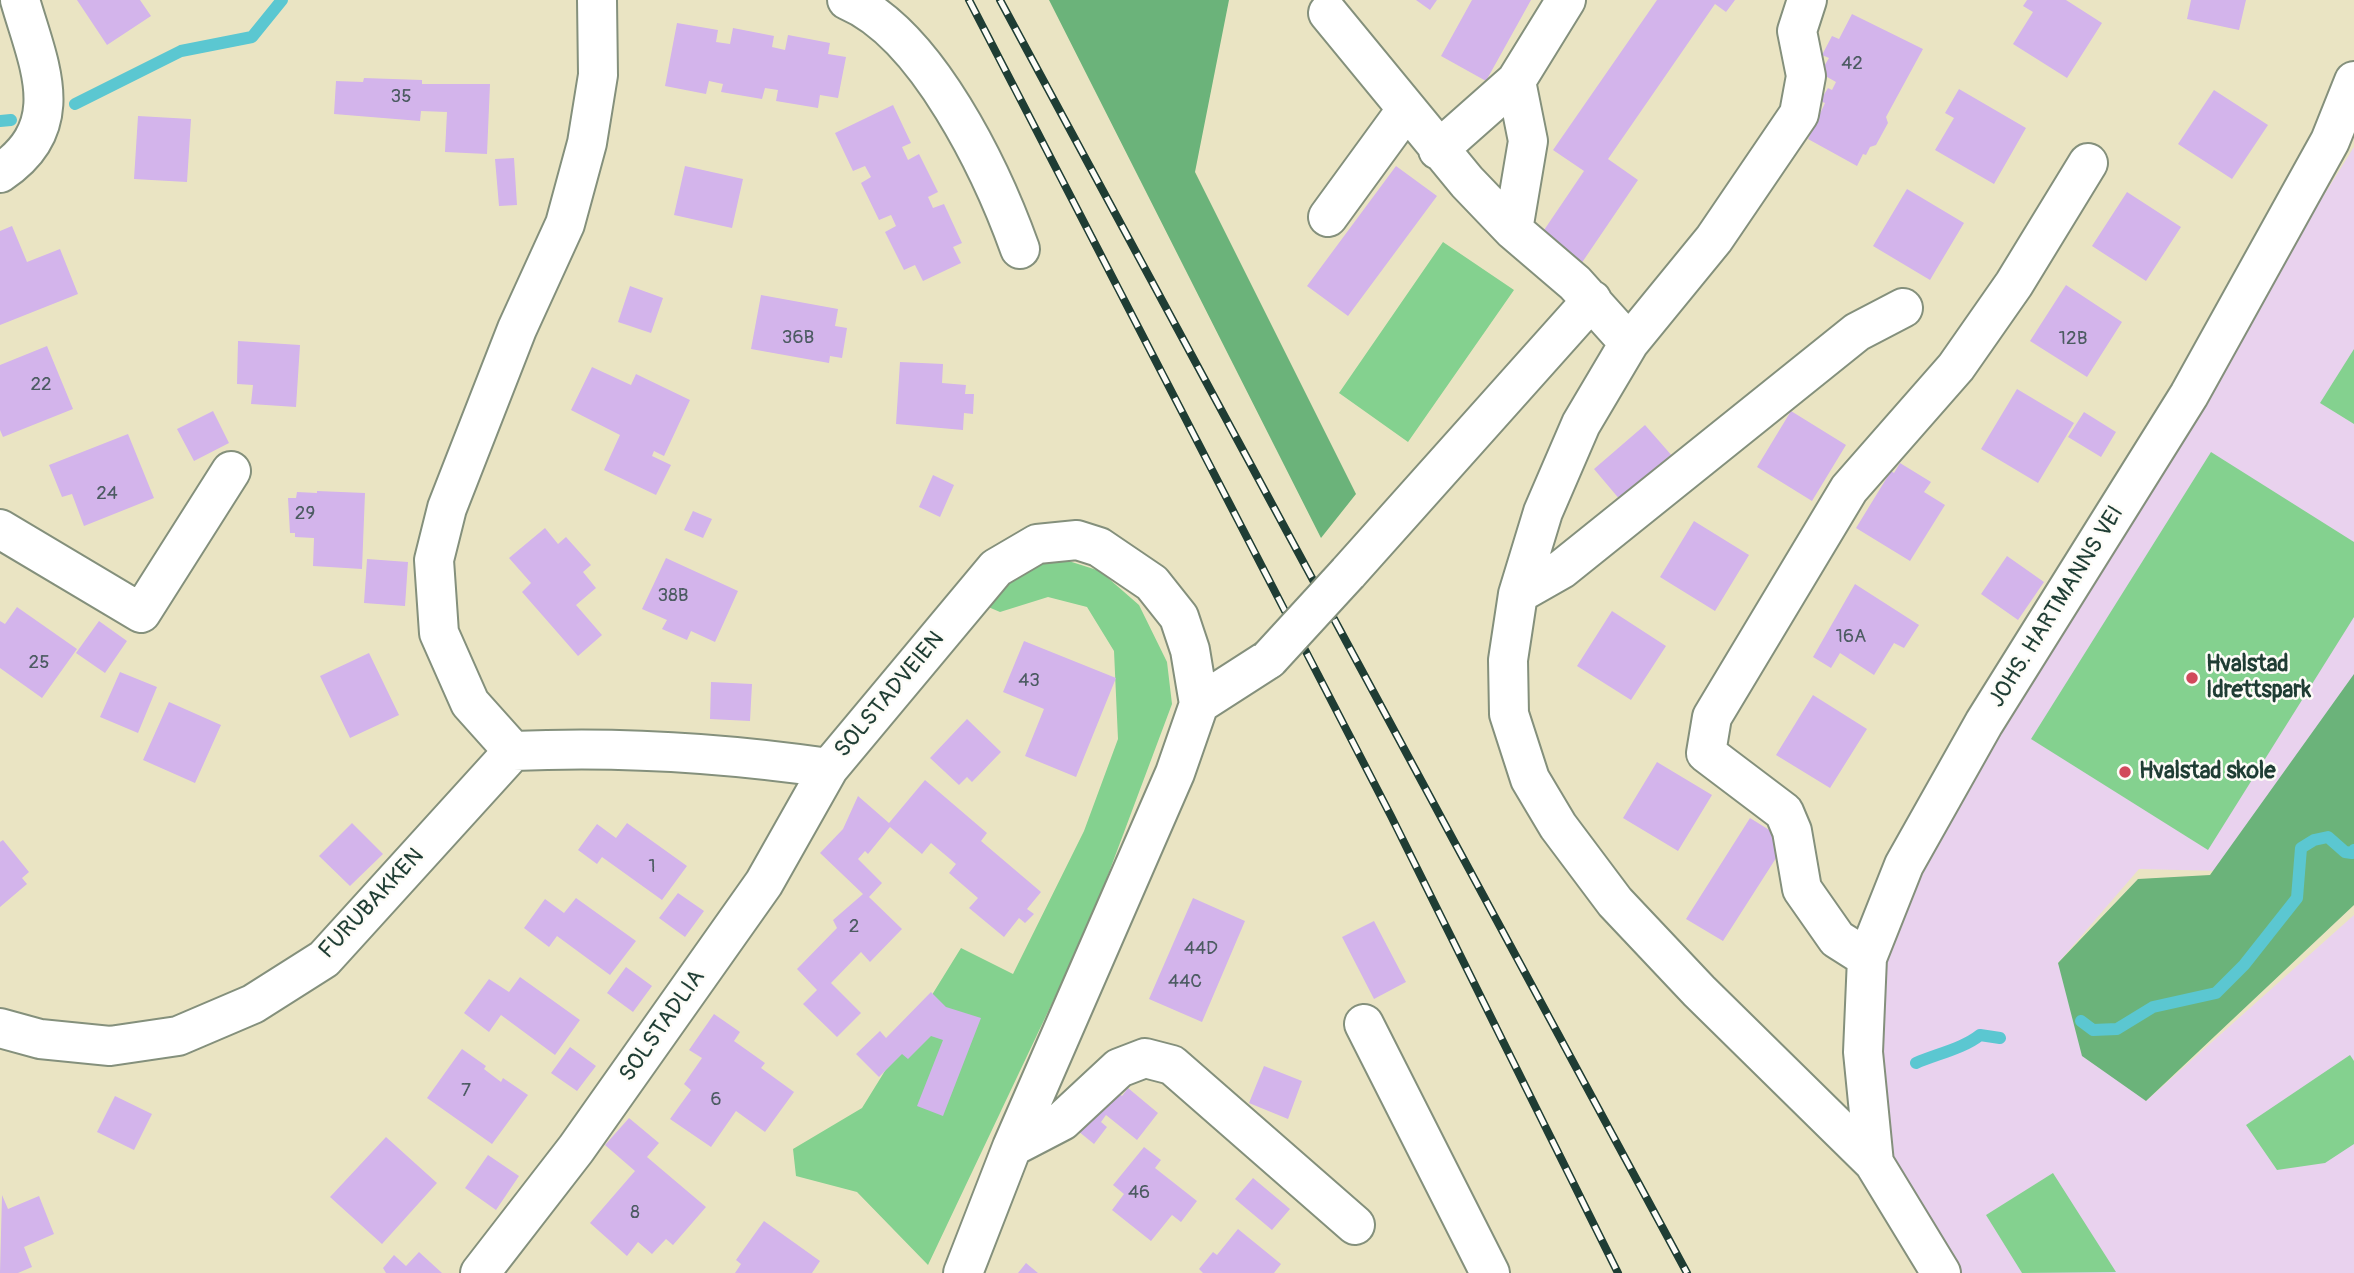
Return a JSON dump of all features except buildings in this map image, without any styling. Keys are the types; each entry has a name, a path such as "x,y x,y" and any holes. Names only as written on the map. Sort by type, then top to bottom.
{"street":[{"path":"0,173 20,160 42,124 44,83 20,0"},
{"path":"513,751 470,702 439,633 434,560 447,509 517,329 565,224 587,143 598,75 597,0"},
{"path":"847,0 890,25 935,83 979,152 1020,249"},
{"path":"1438,150 1516,81 1566,0"},
{"name":"JOHS. HARTMANNS VEI","path":"1807,0 1797,30 1806,76 1799,114 1714,239 1629,343 1581,424 1543,512 1518,594 1508,660 1509,714 1530,779 1558,826 1615,902 1699,991 1874,1163 1941,1273"},
{"path":"1328,13 1438,150 1513,230 1592,300 1629,343"},
{"path":"1513,230 1528,141 1516,81"},
{"name":"JOHS. HARTMANNS VEI","path":"1874,1163 1863,1052 1867,958 1911,853 1984,723 2189,395 2330,141 2354,81"},
{"path":"1328,217 1406,110"},
{"path":"1867,958 1837,939 1802,889 1792,831 1784,812 1706,753 1712,717 1849,489 1956,367 2014,284 2088,163"},
{"path":"1199,704 1269,659 1592,300"},
{"path":"1518,594 1562,569 1857,332 1903,308"},
{"path":"0,529 141,613 231,471"},
{"name":"SOLSTADVEIEN","path":"513,751 585,747 769,759 829,768 996,568 1037,544 1077,540 1088,543 1126,563 1152,583 1180,617 1191,650 1199,704 1175,773 1012,1147 963,1273"},
{"name":"FURUBAKKEN","path":"0,1028 40,1039 110,1046 178,1036 253,1004 324,959 513,751"},
{"name":"SOLSTADLIA","path":"480,1273 576,1149 764,883 829,768"},
{"path":"1364,1024 1490,1273"},
{"path":"1012,1147 1062,1121 1119,1068 1145,1058 1172,1065 1355,1225"}],"shaded area":[{"name":"Hvalstad skole","path":"2354,147 2354,675 2221,871 2139,869 2058,963 2146,1101 2354,915 2354,1273 1957,1273 1887,1152 1874,1008 1901,870"}],"green space":[{"path":"1049,0 1229,0 1195,172 1356,494 1321,538"},
{"path":"1443,242 1514,290 1408,442 1339,393"},
{"path":"2354,349 2354,424 2320,403"},
{"name":"Hvalstad Idrettspark","path":"2211,452 2354,542 2354,617 2208,850 2031,739"},
{"path":"1053,556 1100,571 1139,605 1167,662 1172,704 1090,923 928,1265 857,1192 796,1176 793,1149 862,1108 961,948 1013,974 1084,831 1118,739 1114,651 1087,607 1048,597 1000,612 979,603 1010,567"},
{"path":"2354,674 2354,905 2146,1101 2082,1056 2058,963 2138,879 2210,875"},
{"path":"2350,1055 2354,1061 2354,1144 2325,1163 2277,1170 2246,1125"},
{"path":"2053,1173 2116,1272 2022,1273 1986,1215"}],"waterway":[{"path":"75,104 181,51 252,37 282,0"},
{"path":"0,121 11,120"},
{"path":"2081,1021 2093,1030 2117,1029 2153,1007 2216,993 2244,965 2297,898 2301,848 2314,840 2328,837 2345,852 2352,853 2354,850"},
{"path":"1916,1063 1958,1047 1980,1035 2000,1038"}],"railway":[{"path":"969,0 1391,816 1618,1273"},
{"path":"1000,0 1687,1273"}],"place":[{"name":"Hvalstad Idrettspark","path":"2192,678"},
{"name":"Hvalstad skole","path":"2125,772"}]}
